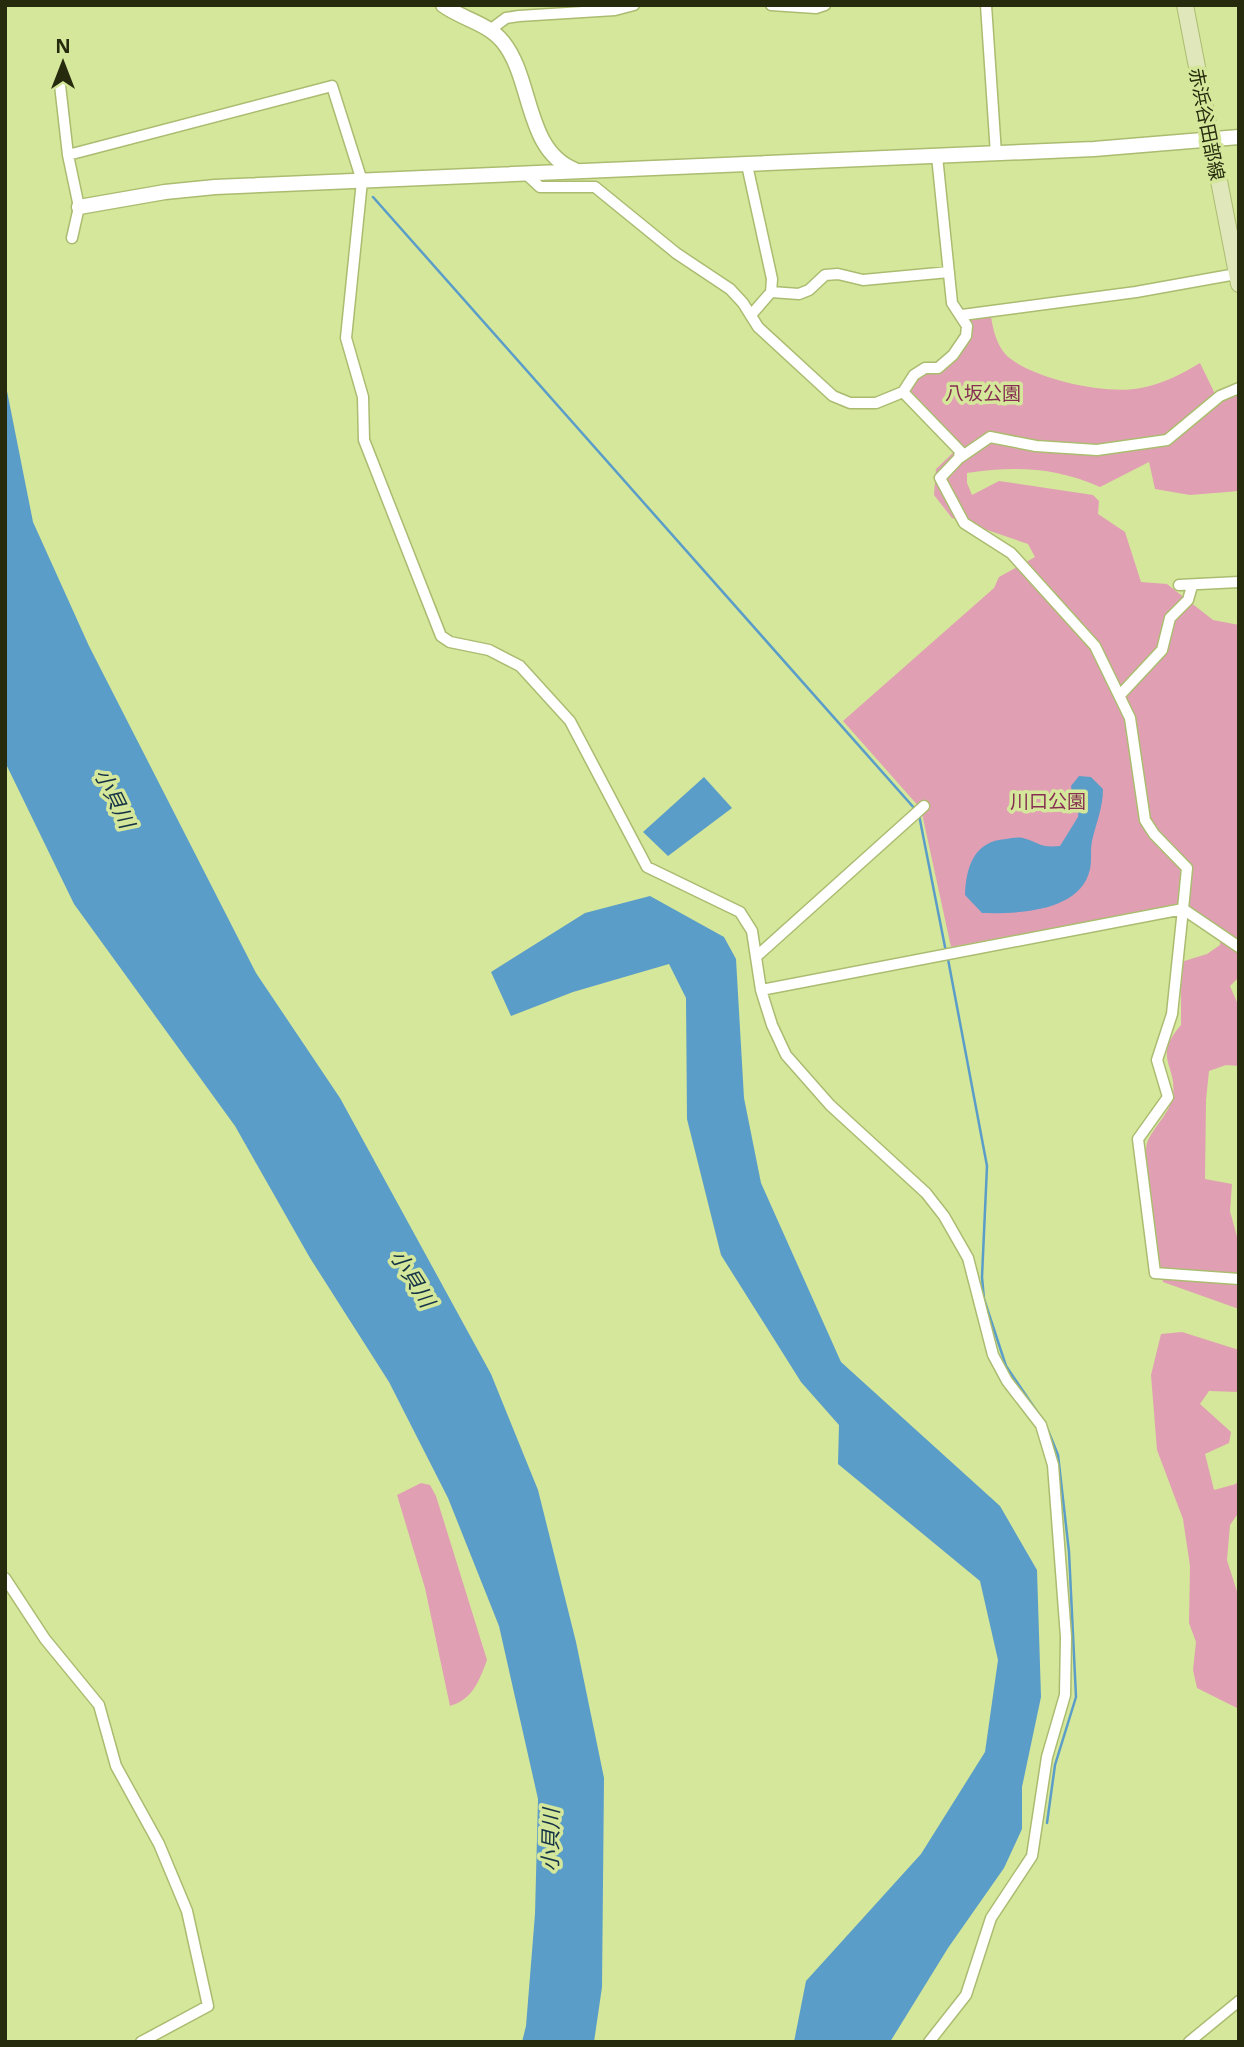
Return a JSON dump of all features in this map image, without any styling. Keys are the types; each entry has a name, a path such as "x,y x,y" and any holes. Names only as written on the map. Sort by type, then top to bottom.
{"main road":[{"name":"赤浜谷田部線","path":"1185,5 1238,279"}],"street":[{"path":"443,5 491,30 505,44 545,145 564,165 580,171"},
{"path":"491,30 506,18 615,10 634,5"},
{"path":"771,5 816,8 825,5"},
{"path":"986,5 996,154"},
{"path":"60,85 68,155 79,207 72,238"},
{"path":"68,155 332,86 362,181 346,338 363,397 364,440 441,636 450,642 497,653 520,666 570,721 647,867 740,912 752,931 758,955 761,990 772,1025 786,1055 830,1105 926,1193 944,1216 968,1258 993,1355 1007,1381 1041,1425 1053,1465 1066,1637 1065,1695 1047,1757 1032,1856 991,1917 966,1994 929,2042"},
{"path":"79,207 165,191 215,187 996,154 1239,137"},
{"path":"526,174 540,187 595,187 665,246 730,289 779,348 814,375 833,396 850,403 876,403 903,392 914,375 925,368 938,368 961,346 966,336 967,326 952,303 937,156"},
{"path":"747,165 763,243 770,260 771,292 751,315"},
{"path":"771,292 799,294 809,290 825,275 838,274 863,280 949,272"},
{"path":"962,315 1238,279"},
{"path":"1239,388 1220,396 1167,440 1097,450 1036,446 990,437 958,459 940,478 964,523 1022,563 1095,646 1130,718 1146,820 1154,834 1187,868 1172,1014 1157,1060 1168,1097 1138,1139 1155,1273 1239,1279"},
{"path":"903,392 960,451 958,459"},
{"path":"1179,585 1239,582"},
{"path":"1120,695 1161,650 1170,618 1188,600 1192,586"},
{"path":"758,955 924,806"},
{"path":"761,990 1183,909 1239,947"},
{"path":"5,1578 45,1639 99,1705 116,1766 159,1844 187,1911 208,2006 141,2042"},
{"path":"1189,2042 1239,2001"}],"green space":[{"path":"991,316 997,340 1006,355 1023,367 1055,379 1092,387 1127,390 1164,381 1200,363 1217,398 1239,394 1239,491 1190,495 1155,489 1149,462 1100,487 1067,475 1018,469 967,473 967,483 972,495 999,481 1093,495 1099,501 1098,514 1125,532 1141,582 1167,584 1213,620 1239,625 1239,977 1230,986 1239,1007 1239,1066 1226,1065 1209,1071 1205,1179 1232,1184 1230,1211 1239,1244 1239,1309 1163,1282 1146,1153 1153,1131 1172,1101 1173,1084 1167,1053 1172,1036 1181,1025 1181,962 1207,954 1220,945 1221,935 1183,905 951,947 921,809 843,721 994,588 999,577 1035,557 1028,544 952,518 934,495 936,469 957,449 903,392 914,375 938,368 970,328 969,318"},
{"path":"1182,1332 1239,1350 1239,1392 1209,1391 1200,1404 1231,1432 1229,1443 1205,1454 1214,1490 1236,1484 1239,1478 1239,1512 1230,1525 1227,1560 1239,1598 1239,1709 1197,1688 1193,1670 1196,1642 1189,1623 1190,1566 1183,1519 1157,1450 1151,1375 1161,1334"},
{"path":"421,1483 430,1485 436,1496 487,1660 470,1694 450,1706 425,1588 397,1495"}],"water":[{"name":"小貝川","path":"5,381 33,522 89,646 256,973 340,1098 491,1374 538,1490 576,1642 604,1778 602,1987 594,2042 522,2042 526,2026 535,1914 538,1799 499,1626 448,1498 389,1382 310,1258 235,1126 74,904 5,762"},
{"path":"1079,776 1091,777 1103,789 1101,809 1091,844 1090,869 1084,883 1074,894 1046,908 1012,913 982,913 965,895 967,875 974,857 986,845 1012,838 1023,838 1044,846 1060,846 1078,817 1079,806 1073,799 1071,786"},
{"path":"704,777 732,808 668,856 643,832"},
{"path":"650,896 724,937 736,959 744,1098 761,1183 841,1362 1000,1506 1037,1570 1041,1697 1022,1787 1022,1829 1004,1868 948,1948 890,2042 794,2042 806,1981 921,1854 985,1752 998,1660 980,1581 838,1464 839,1425 801,1382 721,1255 687,1119 686,998 669,964 573,992 511,1016 491,972 585,913"}],"waterway":[{"path":"373,197 915,809"},
{"path":"919,815 946,952"},
{"path":"948,959 987,1166 982,1277 984,1299 1006,1366 1042,1419"},
{"path":"1047,1428 1058,1455 1069,1552 1076,1697 1055,1765 1047,1823"}],"park label":[{"name":"八坂公園","path":"983,393"},
{"name":"川口公園","path":"1048,801"}]}
